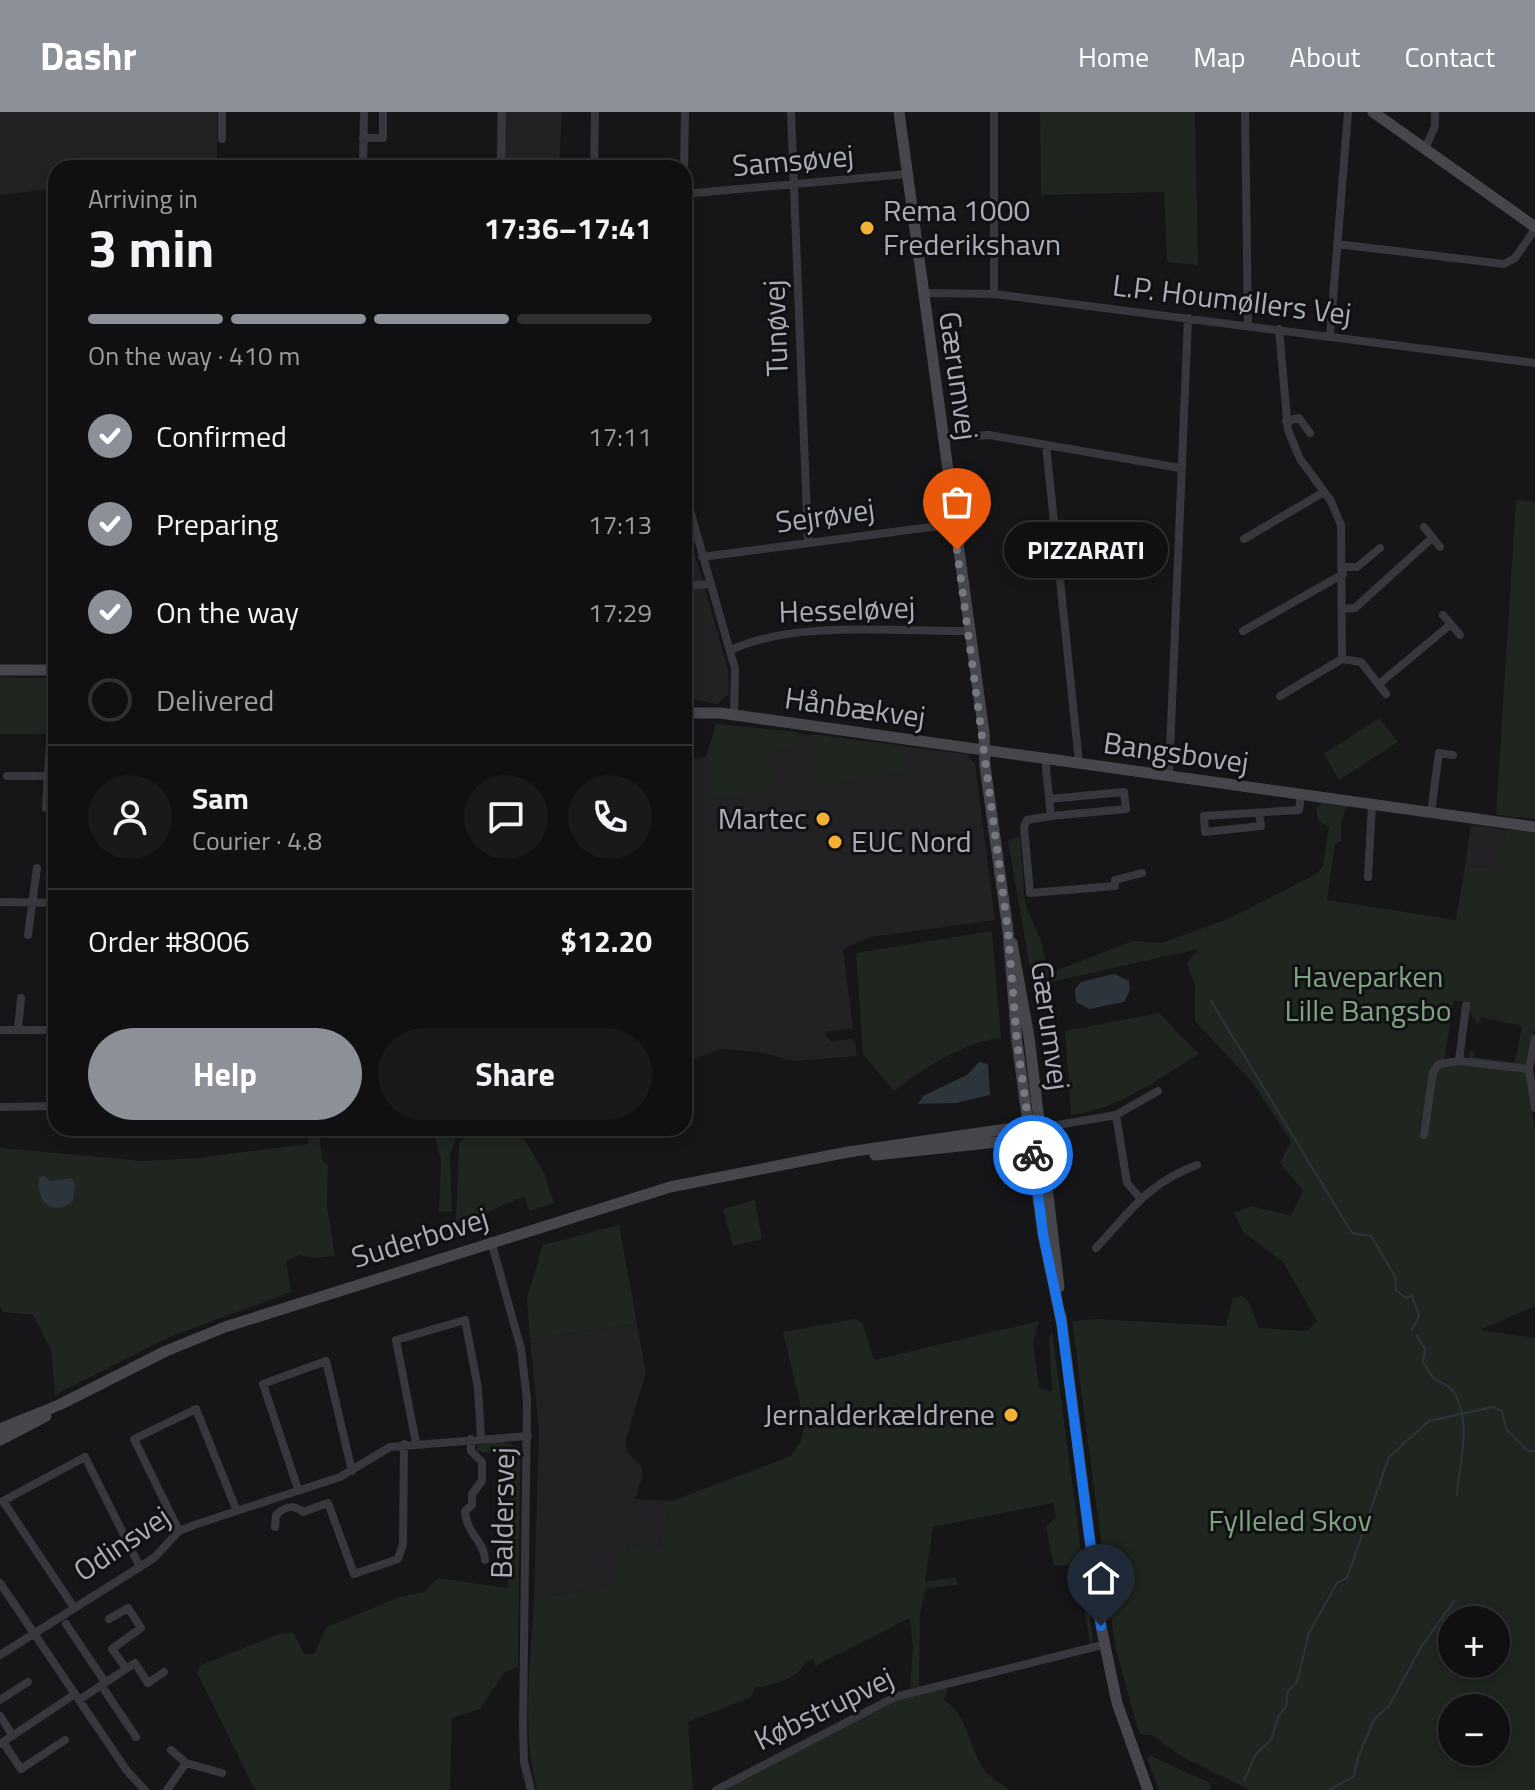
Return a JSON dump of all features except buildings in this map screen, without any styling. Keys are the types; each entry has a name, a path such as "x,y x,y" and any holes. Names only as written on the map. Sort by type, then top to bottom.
{"street":[{"path":"222,112 222,139"},
{"path":"363,160 364,112"},
{"path":"363,138 383,138 383,112"},
{"path":"501,160 502,112"},
{"path":"594,160 595,112"},
{"path":"684,160 685,112"},
{"name":"Tunøvej","path":"791,112 808,542"},
{"name":"Gærumvej","path":"899,112 1008,931 1017,1042 1035,1129 1043,1234 1061,1320 1101,1626 1117,1703 1148,1790"},
{"path":"994,112 994,294"},
{"path":"1245,112 1248,326"},
{"path":"1330,336 1348,112"},
{"path":"1337,244 1504,264 1521,251 1535,228 1373,112"},
{"path":"1425,149 1435,126 1435,112"},
{"name":"Samsøvej","path":"692,193 907,174"},
{"name":"L.P. Houmøllers Vej","path":"923,293 994,294 1535,363"},
{"path":"1169,775 1188,318"},
{"path":"1279,329 1286,421 1300,459 1324,492 1341,525 1342,659"},
{"path":"1286,421 1299,418 1310,433"},
{"path":"943,438 989,435 1180,468"},
{"path":"1046,445 1079,763"},
{"path":"1244,539 1324,492"},
{"path":"692,519 731,650 736,684 734,715"},
{"name":"Sejrøvej","path":"702,557 954,524"},
{"path":"1424,527 1440,547"},
{"path":"1342,609 1355,608 1432,538"},
{"path":"1243,631 1343,570 1357,567 1380,548"},
{"path":"692,585 711,584"},
{"path":"1443,615 1460,635"},
{"path":"1379,684 1451,624"},
{"name":"Hesseløvej","path":"731,650 767,636 799,632 968,631"},
{"path":"1280,696 1342,659 1361,662 1386,694"},
{"path":"0,670 48,670"},
{"name":"Hånbækvej","path":"692,708 984,749"},
{"name":"Hånbækvej","path":"692,713 720,713"},
{"name":"Bangsbovej","path":"984,749 1535,827"},
{"path":"1431,813 1439,753 1453,755"},
{"path":"1045,758 1051,816 1027,820 1024,827 1030,893 1115,886 1115,880 1142,873"},
{"path":"7,776 48,776"},
{"name":"Bangsbovej","path":"1049,799 1124,792 1126,809 1051,816"},
{"name":"Bangsbovej","path":"1259,813 1261,826 1205,832 1204,816 1299,810 1301,795"},
{"path":"46,808 48,799"},
{"path":"1368,877 1372,804"},
{"path":"28,935 37,868"},
{"path":"0,902 48,903"},
{"path":"18,1030 21,998"},
{"path":"1459,1061 1466,1006"},
{"path":"0,1030 48,1030"},
{"path":"1535,1039 1529,1069 1535,1108"},
{"path":"1424,1135 1433,1072 1439,1064 1459,1061 1529,1069"},
{"path":"1035,1129 1116,1115 1158,1091"},
{"path":"0,1107 48,1106"},
{"path":"1116,1115 1127,1183 1140,1198"},
{"name":"Suderbovej","path":"0,1440 59,1405 166,1351 225,1327 670,1187 811,1160 1001,1130 1035,1129"},
{"path":"1096,1248 1156,1184 1197,1165"},
{"name":"Baldersvej","path":"491,1241 521,1349 528,1436 523,1727 524,1762 531,1790"},
{"path":"416,1443 396,1340 465,1320 478,1388 481,1439"},
{"path":"298,1489 263,1384 326,1361 352,1471"},
{"name":"Suderbovej","path":"0,1429 59,1405"},
{"path":"179,1531 134,1439 196,1409 236,1509"},
{"name":"Odinsvej","path":"0,1655 73,1606 140,1567 179,1531 352,1471 381,1450 404,1444 528,1436"},
{"path":"471,1439 471,1451 482,1462 482,1481 472,1494 472,1505 465,1511 466,1524 485,1552 485,1560"},
{"path":"275,1527 276,1515 286,1507 298,1508 303,1512 328,1503 354,1574 398,1559 403,1544 404,1444"},
{"path":"73,1606 3,1501 85,1457 140,1567"},
{"path":"282,1494 286,1507"},
{"path":"0,1583 144,1790"},
{"path":"109,1619 128,1608 141,1628 112,1649 126,1668"},
{"path":"66,1624 136,1737"},
{"name":"Købstrupvej","path":"716,1790 895,1697 1098,1646"},
{"path":"65,1740 21,1769 2,1743 135,1663 148,1683 164,1672"},
{"path":"0,1700 28,1682"},
{"path":"0,1716 13,1736"},
{"path":"171,1750 186,1763 222,1773"},
{"path":"167,1790 186,1763"}],"shaded area":[{"path":"0,112 217,112 217,160 48,160 48,189 0,195"},
{"path":"497,112 562,112 559,160 496,160"},
{"path":"692,544 728,669 729,694 717,704 692,699"},
{"name":"EUC Nord","path":"716,724 967,754 975,764 995,920 870,937 843,949 853,1028 826,1032 825,1035 831,1042 850,1039 855,1042 857,1056 794,1061 761,1052 720,1049 692,1060 692,759 706,757"},
{"path":"1471,825 1506,829 1500,869 1465,865"},
{"path":"1114,974 1129,981 1130,990 1124,1002 1089,1009 1076,1002 1075,989 1081,982"},
{"path":"979,1062 988,1064 990,1095 956,1103 918,1104 923,1096 967,1075"},
{"path":"43,1175 50,1181 71,1178 75,1184 73,1201 58,1208 47,1204 40,1194 39,1178"},
{"path":"637,1324 646,1372 626,1439 627,1452 641,1466 643,1474 635,1499 672,1501 660,1546 631,1545 603,1587 534,1599 539,1431 530,1339"}],"green space":[{"path":"1040,112 1195,112 1198,265 1167,262 1164,192 1041,195"},
{"path":"1516,500 1535,502 1535,819 1496,815"},
{"path":"0,677 46,678 47,734 0,734"},
{"path":"1379,718 1398,742 1339,780 1324,754"},
{"path":"718,724 798,732 799,747 767,752 772,791 711,799 706,760"},
{"path":"812,734 904,746 907,771 819,785"},
{"name":"Fylleled Skov","path":"1322,803 1347,806 1341,823 1341,841 1335,844 1327,900 1456,920 1465,865 1499,869 1506,829 1535,833 1535,1027 1526,1072 1535,1130 1535,1306 1480,1330 1535,1338 1535,1790 1250,1790 1179,1755 1152,1735 1142,1735 1115,1646 1072,1321 1096,1319 1226,1326 1233,1297 1242,1296 1248,1301 1259,1328 1307,1331 1317,1321 1283,1262 1244,1233 1234,1213 1252,1206 1291,1216 1303,1191 1280,1163 1291,1141 1253,1083 1195,1021 1195,986 1187,963 1198,949 1033,986 1008,840 1020,836 1025,904 1040,938 1049,973 1133,941 1162,943 1228,919 1317,874 1323,866 1329,826 1319,822 1316,809","holes":["1454,1000 1462,1002 1478,1024 1481,1017 1522,1026 1515,1062 1473,1057 1474,1050 1470,1050 1468,1065 1444,1061"]},
{"path":"992,931 1001,1038 959,1050 894,1091 863,1054 856,953"},
{"path":"1159,1013 1199,1054 1122,1100 1071,1115 1065,1031"},
{"path":"308,1136 320,1136 322,1160 328,1166 327,1206 335,1256 313,1258 300,1255 286,1261 291,1292 169,1337 55,1395 51,1350 33,1315 3,1312 0,1306 0,1148 142,1161 198,1158 308,1144"},
{"path":"435,1136 457,1136 450,1154 452,1211 439,1212 441,1160"},
{"path":"465,1136 523,1136 544,1173 554,1203 530,1211 524,1197 461,1223 456,1220 459,1144"},
{"path":"755,1200 762,1239 733,1246 723,1209"},
{"path":"619,1225 637,1324 530,1339 527,1298 543,1245"},
{"path":"855,1319 862,1322 874,1360 1039,1321 1033,1342 1039,1388 1052,1392 1049,1339 1052,1331 1093,1640 1090,1643 1077,1564 1054,1566 1046,1527 1056,1517 1053,1503 933,1527 925,1582 955,1577 958,1585 926,1588 920,1613 919,1686 910,1689 913,1648 910,1618 815,1666 814,1659 808,1661 790,1678 755,1688 751,1697 688,1722 693,1790 537,1790 528,1719 534,1599 603,1587 631,1545 660,1546 672,1501 791,1456 801,1441 805,1424 783,1332"},
{"path":"498,1441 520,1447 518,1667 504,1673 480,1709 452,1718 450,1790 255,1790 197,1673 201,1665 279,1634 293,1632 304,1654 314,1654 327,1627 400,1597 424,1592 438,1578 508,1588 510,1456 477,1451 477,1445"},
{"path":"948,1688 944,1700 959,1715 985,1771 1010,1790 724,1790 895,1701"},
{"path":"1151,1756 1210,1783 1211,1790 1159,1790 1147,1758"}],"waterway":[{"path":"1211,1001 1352,1233 1371,1236 1395,1276 1396,1290 1406,1298 1412,1295 1419,1316 1412,1330"},
{"path":"1417,1336 1425,1349 1423,1363 1432,1376 1453,1391 1459,1403 1464,1428 1457,1495"},
{"path":"1244,1780 1256,1754 1271,1740 1278,1717 1286,1706 1288,1691 1297,1682 1309,1633 1337,1583 1347,1578 1389,1457 1429,1421 1493,1407 1502,1411 1506,1429 1528,1451 1535,1451"},
{"path":"1329,1790 1354,1776 1358,1757 1375,1718 1389,1706 1421,1647 1454,1601"}],"way so far":[{"path":"957,550 984,733 985,766 1008,931 1017,1042 1033,1155"}],"place":[{"name":"Rema 1000 Frederikshavn","path":"867,228"},
{"name":"PIZZARATI","path":"957,550"},
{"name":"Martec","path":"823,819"},
{"name":"EUC Nord","path":"835,842"},
{"name":"Jernalderkældrene","path":"1011,1415"}],"route":[{"path":"1033,1155 1043,1234 1061,1320 1101,1626"}],"park label":[{"name":"Haveparken Lille Bangsbo","path":"1368,994"}]}
